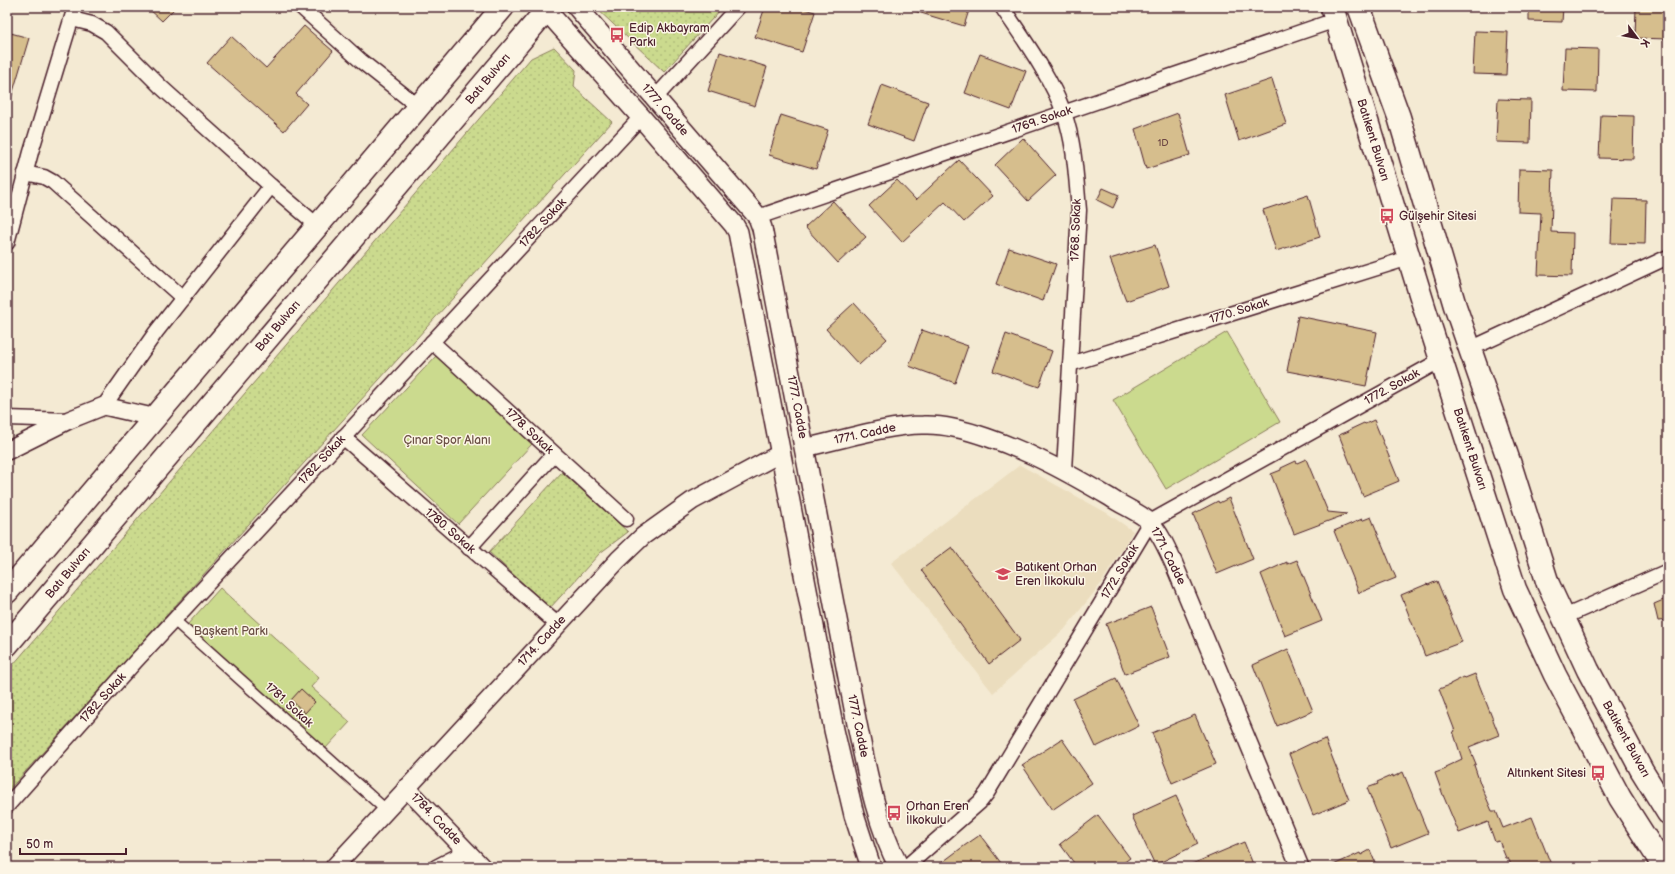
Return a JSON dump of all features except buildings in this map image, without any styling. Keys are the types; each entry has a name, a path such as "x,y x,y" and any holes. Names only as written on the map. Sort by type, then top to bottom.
{"main road":[{"path":"7,592 503,7"},
{"name":"1777. Cadde","path":"577,7 758,217 764,239 858,731 869,780 890,849 899,867"},
{"name":"Batıkent Bulvarı","path":"1359,7 1399,116 1455,306 1511,467 1548,584 1588,670 1642,771 1668,813"},
{"path":"1376,7 1386,39 1387,84"},
{"name":"1777. Cadde","path":"548,8 734,225 738,232 834,730 854,815 869,866"},
{"name":"Batı Bulvarı","path":"7,645 548,8"},
{"name":"Batıkent Bulvarı","path":"1327,12 1337,46 1345,50 1441,360 1515,589 1555,675 1620,798 1664,867"},
{"path":"781,453 804,448"},
{"path":"869,866 890,849"}],"street":[{"path":"301,7 361,60 419,107"},
{"path":"655,98 738,7"},
{"name":"1768. Sokak","path":"1002,7 1036,58 1064,113 1076,173 1079,210 1064,470"},
{"name":"1769. Sokak","path":"758,217 1064,113 1327,12"},
{"path":"7,243 25,173 73,13 106,32 160,87 318,226"},
{"name":"1782. Sokak","path":"7,806 174,620 641,117"},
{"path":"25,173 44,177 53,182 183,298"},
{"path":"7,451 70,420 104,406 156,332 271,186"},
{"name":"1770. Sokak","path":"1070,364 1409,258"},
{"path":"1470,349 1668,258"},
{"name":"1778. Sokak","path":"432,342 626,520"},
{"name":"1772. Sokak","path":"906,867 980,802 987,793 1150,522 1441,360"},
{"path":"104,406 148,416 153,420"},
{"path":"7,418 70,420"},
{"name":"1771. Cadde","path":"804,448 903,426 947,426 996,440 1035,456 1064,470 1150,522 1163,542 1174,564 1300,867"},
{"name":"1780. Sokak","path":"344,437 557,624"},
{"name":"1714. Cadde","path":"334,867 557,624 643,536 692,501 781,453"},
{"path":"469,548 554,454"},
{"path":"1564,617 1668,571"},
{"name":"1781. Sokak","path":"174,620 386,810"},
{"name":"1784. Cadde","path":"406,788 482,867"},
{"path":"436,867 467,852"}],"shaded area":[{"name":"Batıkent Orhan Eren İlkokulu","path":"1020,465 1107,513 1133,531 1100,585 1064,630 993,693 891,563"}],"green space":[{"path":"595,7 723,7 664,72"},
{"path":"554,47 576,70 574,87 612,122 7,792 7,672 531,58"},
{"path":"1227,332 1280,422 1166,489 1113,400"},
{"name":"Çınar Spor Alanı","path":"436,356 532,444 458,524 362,435"},
{"path":"562,472 628,532 600,553 550,608 489,552"},
{"name":"Başkent Parkı","path":"220,588 319,678 311,687 350,722 325,749 187,625"}],"place":[{"name":"Edip Akbayram Parkı","path":"617,35"},
{"name":"Gülşehir Sitesi","path":"1387,216"},
{"name":"Batıkent Orhan Eren İlkokulu","path":"1003,574"},
{"name":"Altınkent Sitesi","path":"1598,773"},
{"name":"Orhan Eren İlkokulu","path":"894,813"}]}
